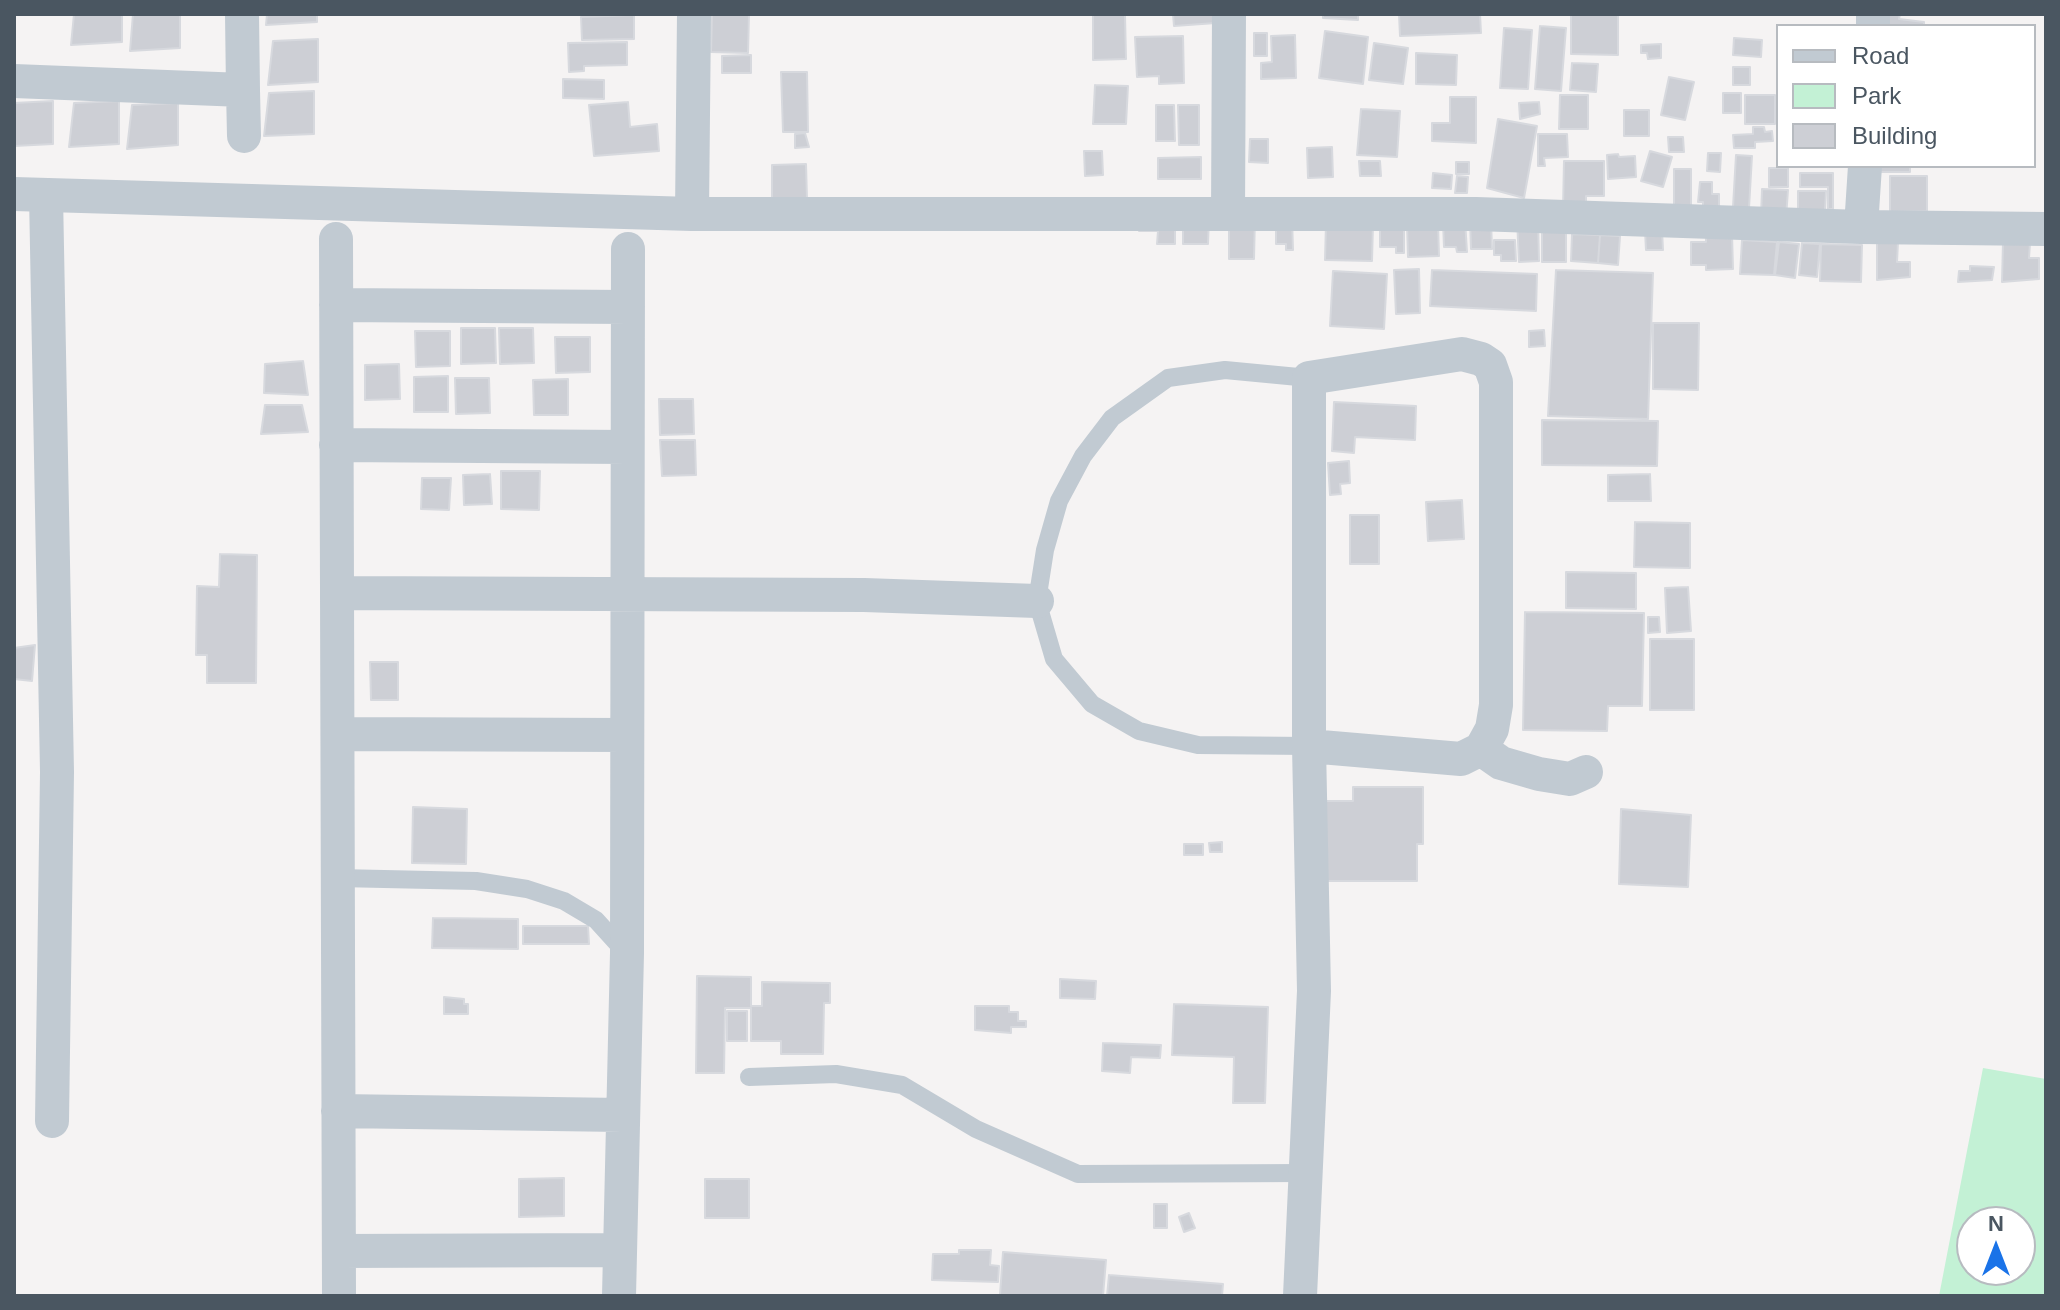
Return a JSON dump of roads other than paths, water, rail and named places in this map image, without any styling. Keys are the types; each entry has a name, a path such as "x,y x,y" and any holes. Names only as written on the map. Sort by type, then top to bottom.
{"street":[{"path":"242,14 244,136"},
{"path":"692,214 694,14"},
{"path":"1228,214 1229,14"},
{"path":"14,81 243,90"},
{"path":"1861,227 1865,168"},
{"path":"52,1121 57,772 30,194 692,214 1476,214 1861,227 2046,229"},
{"path":"336,239 339,1296"},
{"path":"619,1296 627,953 628,249"},
{"path":"336,305 628,307"},
{"path":"1300,1296 1314,991 1309,746 1309,378 1462,354 1490,365 1496,382 1496,705 1492,729 1481,749 1461,759 1309,746"},
{"path":"336,445 627,447"},
{"path":"337,593 864,595 1037,601"},
{"path":"338,734 626,735"},
{"path":"1481,749 1501,763 1539,774 1570,779 1586,772"},
{"path":"338,1111 622,1115"},
{"path":"339,1251 620,1250"}],"lane":[{"path":"1309,378 1225,370 1168,378 1112,418 1083,456 1059,501 1045,550 1037,601 1054,659 1092,704 1139,731 1198,745 1309,746"},
{"path":"338,878 476,881 527,889 564,901 596,920 627,953"},
{"path":"749,1077 836,1074 902,1085 976,1129 1078,1174 1306,1173"}]}
